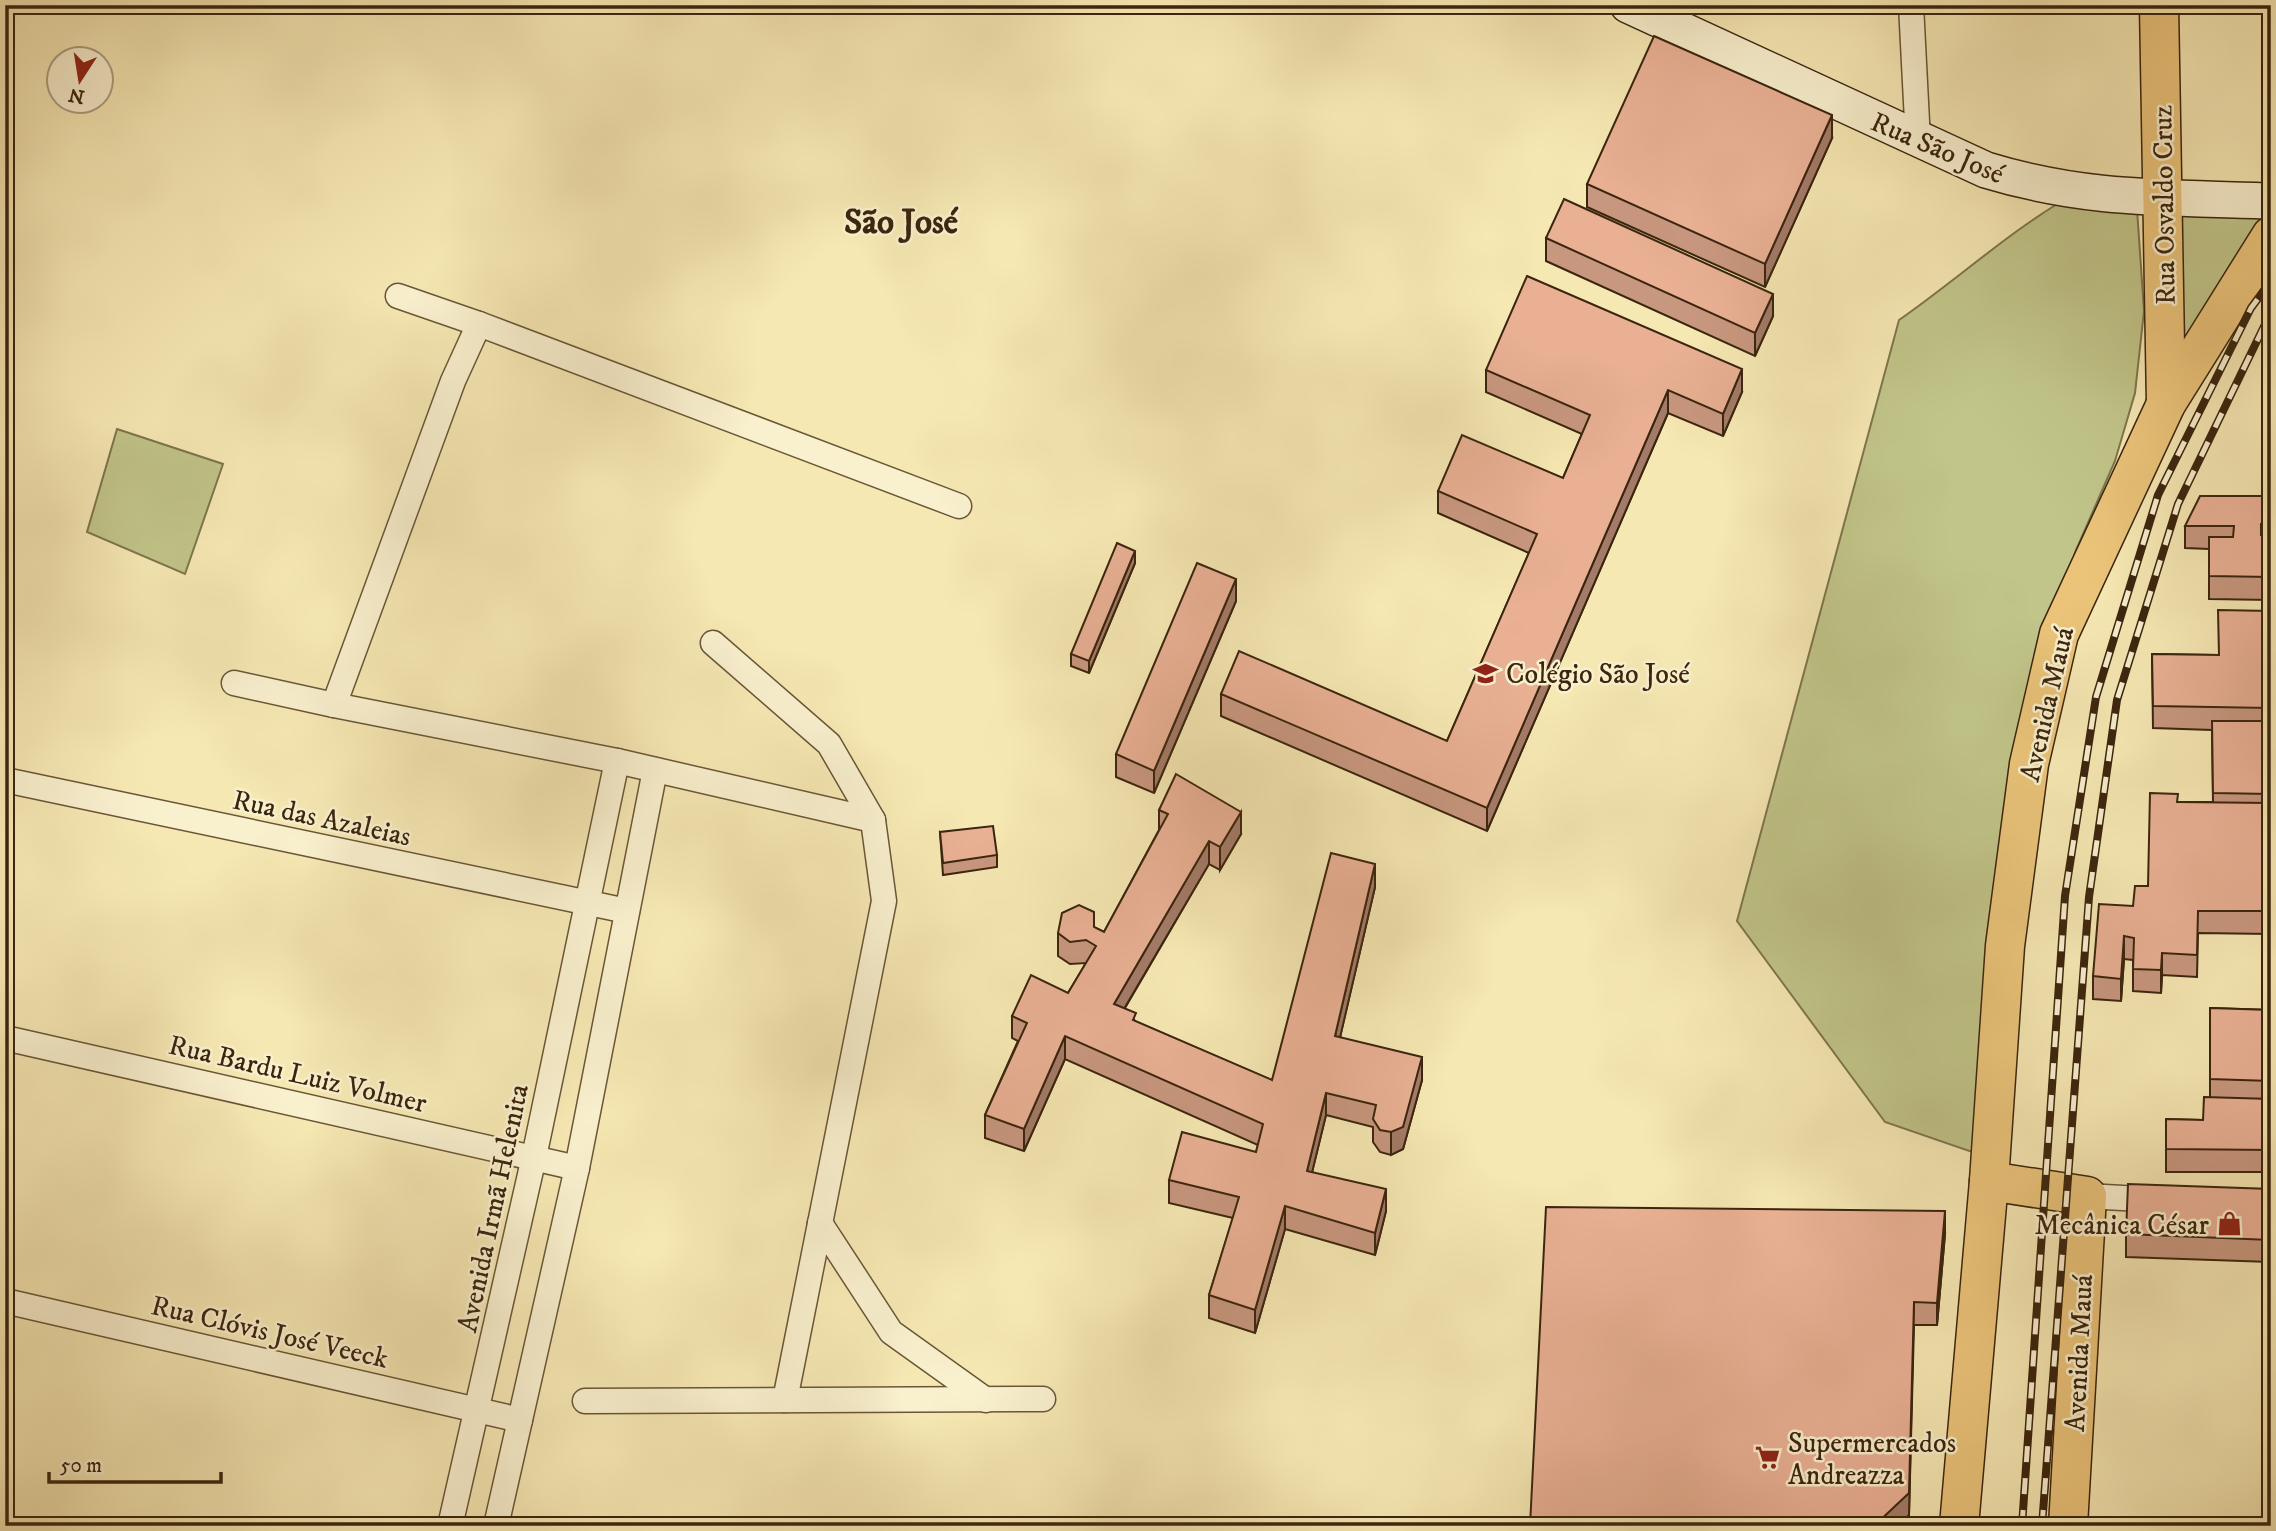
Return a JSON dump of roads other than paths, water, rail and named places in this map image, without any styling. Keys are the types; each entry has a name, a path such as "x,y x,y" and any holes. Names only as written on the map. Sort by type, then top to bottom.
{"main road":[{"name":"Rua Osvaldo Cruz","path":"2159,5 2165,200 2166,404"},
{"name":"Avenida Mauá","path":"1959,1526 1989,1181 2005,946 2029,764 2059,634 2166,404 2271,236"},
{"path":"1989,1181 2087,1196"},
{"name":"Avenida Mauá","path":"2068,1526 2087,1196"}],"street":[{"path":"1911,5 1918,141"},
{"name":"Rua São José","path":"1646,9 1918,141 1986,170 2036,185 2095,195 2165,200 2271,201"},
{"path":"398,296 479,324 959,506"},
{"path":"334,705 453,381 479,324"},
{"path":"713,643 829,744 873,820 884,901 785,1400"},
{"path":"234,683 617,761 873,820"},
{"name":"Avenida Irmã Helenita","path":"450,1526 534,1157 617,761"},
{"path":"496,1526 577,1168 655,770"},
{"name":"Rua das Azaleias","path":"5,780 627,911"},
{"path":"598,851 637,860"},
{"name":"Rua Bardu Luiz Volmer","path":"5,1038 577,1168"},
{"path":"2087,1196 2179,1201"},
{"path":"820,1223 891,1332 986,1400"},
{"name":"Rua Clóvis José Veeck","path":"5,1301 520,1420"},
{"path":"585,1401 1043,1399"}],"railway":[{"path":"2022,1526 2065,896 2096,697 2158,495 2251,308 2271,281"},
{"path":"2042,1526 2089,897 2117,700 2178,504 2271,312"}],"place":[{"name":"Colégio São José","path":"1486,673"},
{"name":"Mecânica César","path":"2229,1224"},
{"name":"Supermercados Andreazza","path":"1768,1458"}],"district":[{"name":"São José","path":"901,221"}]}
